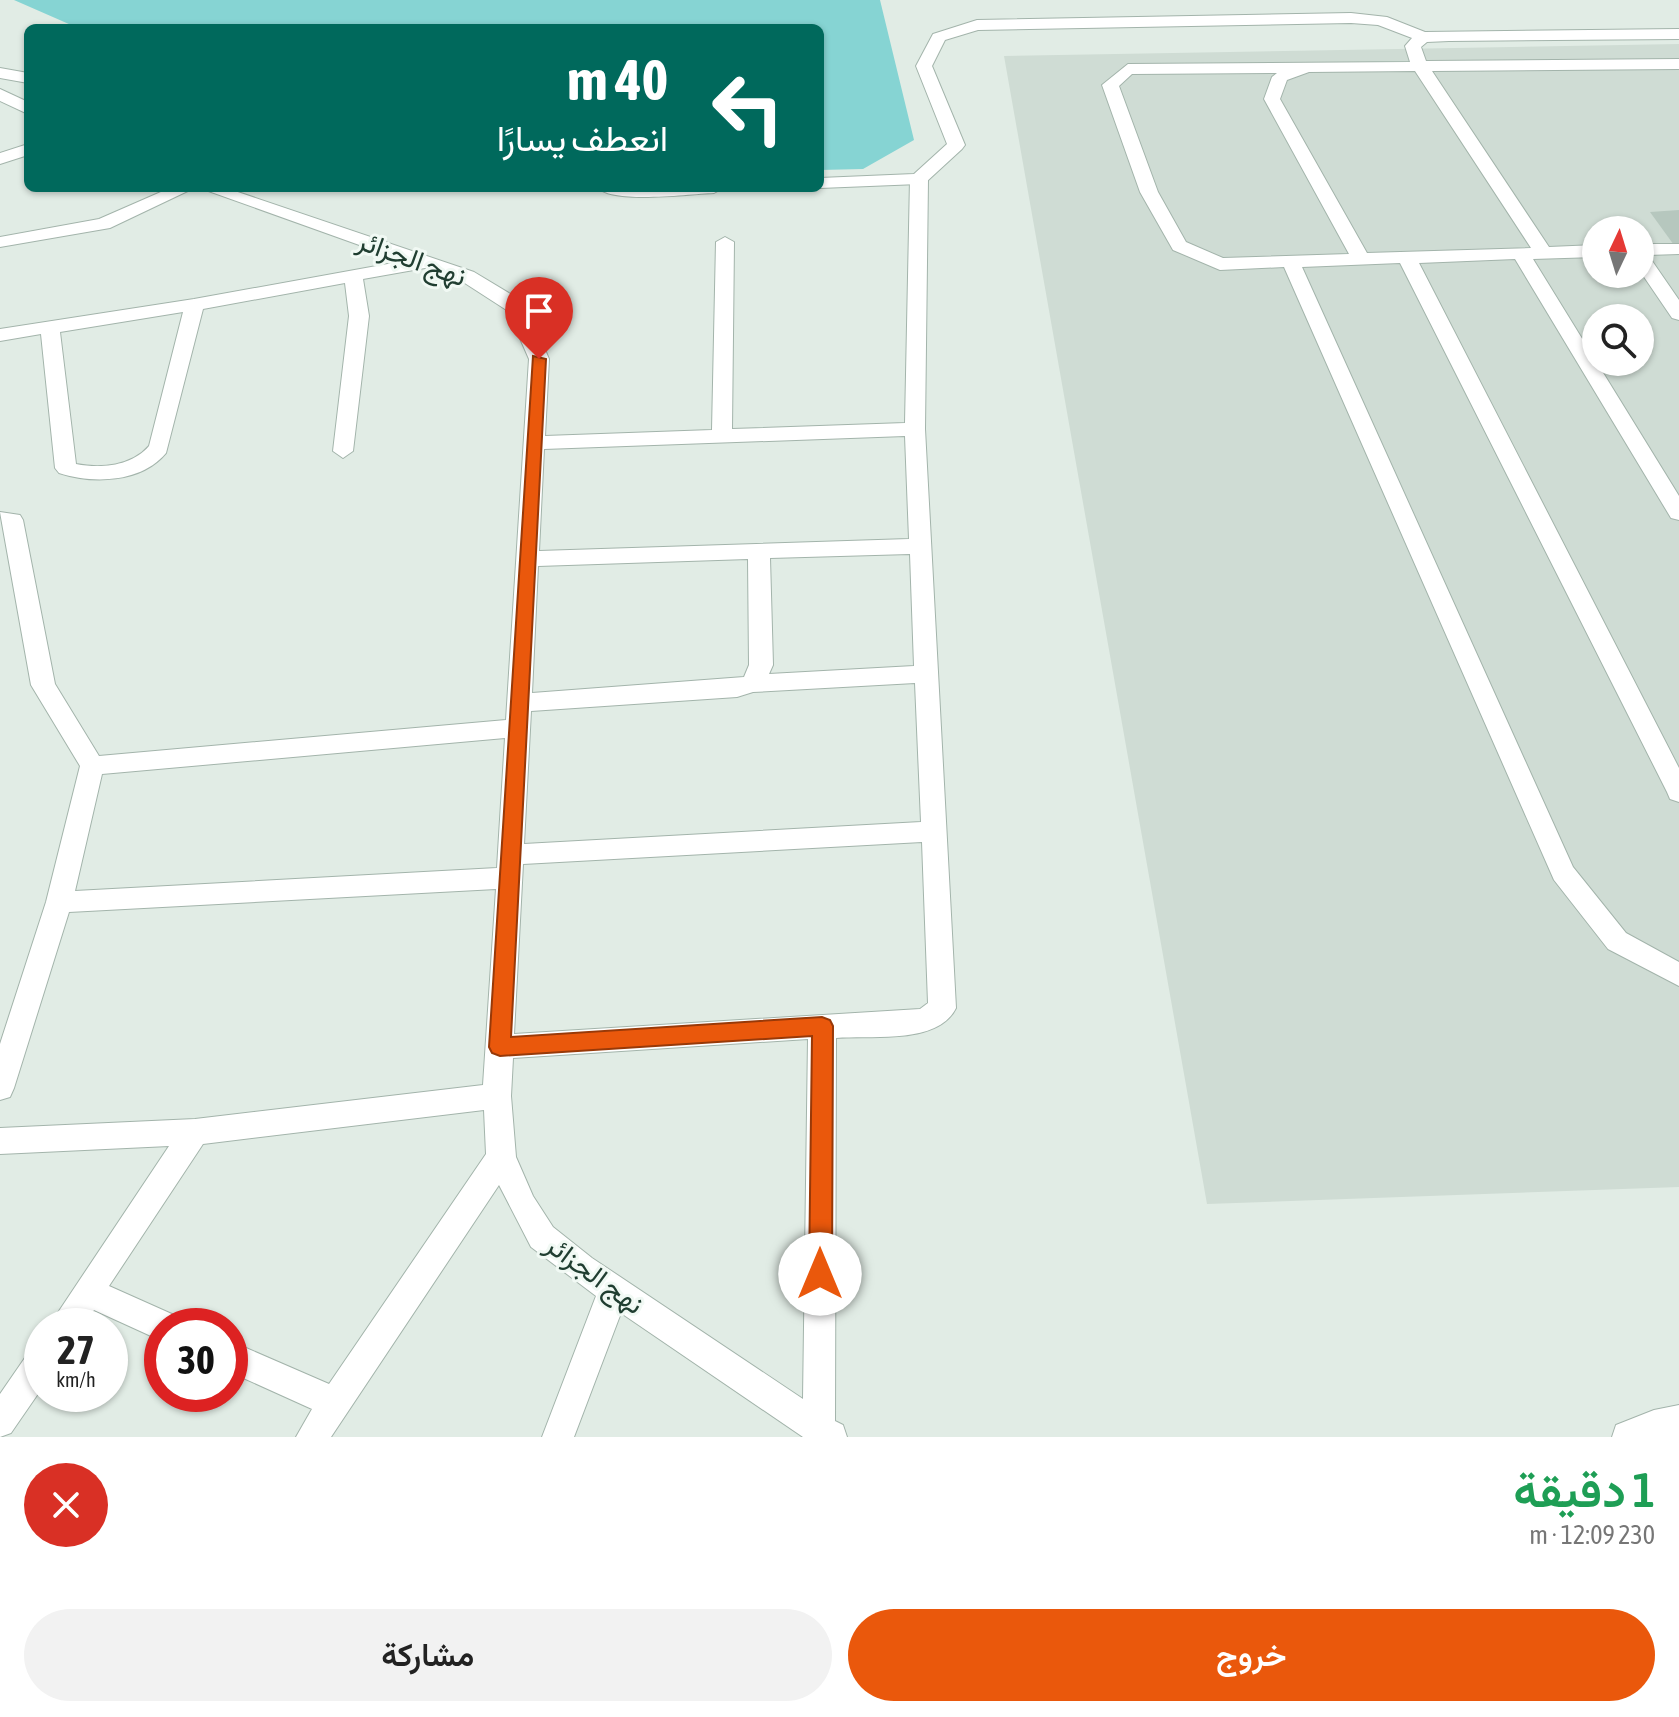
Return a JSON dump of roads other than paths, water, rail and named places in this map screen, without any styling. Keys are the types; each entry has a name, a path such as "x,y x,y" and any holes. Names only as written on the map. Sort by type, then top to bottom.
{"street":[{"path":"824,183 919,179 956,145 924,66 939,37 977,25 1351,18 1381,20 1423,37 1679,34"},
{"path":"1423,37 1413,46 1420,66 1544,253"},
{"path":"1582,252 1220,264 1179,246 1149,192 1110,85 1128,69 1679,64"},
{"path":"1311,66 1280,77 1272,99 1361,259"},
{"path":"0,73 24,77"},
{"path":"0,94 24,107"},
{"path":"0,159 24,150"},
{"path":"500,1047 926,1020 942,1008 915,429 919,179"},
{"path":"0,242 104,224 176,192"},
{"name":"نهج الجزائر","path":"221,192 428,262 503,293 530,332 539,359 497,1096 501,1157 542,1237 614,1290 825,1433"},
{"path":"722,436 725,242"},
{"path":"1654,250 1677,249"},
{"path":"1521,254 1679,513"},
{"path":"1407,258 1679,792"},
{"path":"0,335 194,305 428,262"},
{"path":"1291,262 1563,873 1617,941 1679,975"},
{"path":"343,451 359,316 353,276"},
{"path":"1654,277 1679,314"},
{"path":"50,328 66,468 89,472 138,466 149,460 159,448 194,305"},
{"path":"534,443 915,429"},
{"path":"0,519 12,520 43,685 92,766 59,902 0,1088"},
{"path":"527,559 921,546"},
{"path":"753,683 761,665 759,552"},
{"path":"92,766 518,716 737,688 753,683 927,674"},
{"path":"59,902 935,831"},
{"path":"822,1026 825,1433"},
{"path":"0,1141 195,1132 497,1096"},
{"path":"77,1308 195,1132"},
{"path":"312,1437 501,1157"},
{"path":"558,1437 614,1290"},
{"path":"88,1292 144,1317"},
{"path":"248,1364 335,1403"},
{"path":"0,1422 24,1387"},
{"path":"1628,1437 1654,1426 1679,1421"}],"water":[{"path":"14,0 880,0 914,140 863,169 824,170 824,24 69,24"}]}
